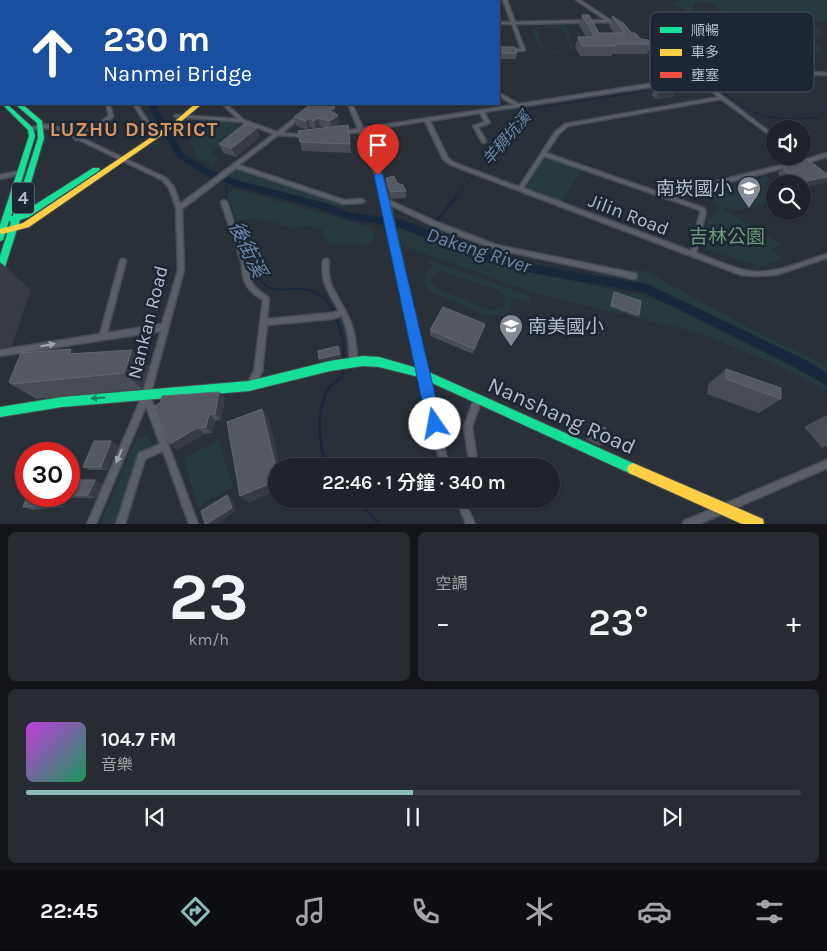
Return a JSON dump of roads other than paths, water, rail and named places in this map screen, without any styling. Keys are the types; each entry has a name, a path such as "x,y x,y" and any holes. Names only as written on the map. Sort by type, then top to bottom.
{"street":[{"path":"500,50 523,50 505,0"},
{"path":"578,0 625,31"},
{"path":"500,23 610,21"},
{"path":"640,42 650,48"},
{"path":"814,73 827,74"},
{"path":"330,134 650,84"},
{"path":"714,92 766,131"},
{"path":"500,95 517,106"},
{"path":"520,189 557,133 567,125 721,98"},
{"path":"5,105 31,129 41,126 40,122 19,105"},
{"path":"77,139 111,116 108,105"},
{"path":"136,105 156,132"},
{"path":"176,119 190,105"},
{"path":"1,234 26,225 156,132 197,105"},
{"path":"225,105 243,121"},
{"path":"350,105 373,158 386,202 443,458"},
{"path":"179,208 309,110"},
{"path":"481,111 488,123 475,126 484,141"},
{"path":"176,119 243,121 278,134 310,136"},
{"name":"Jilin Road","path":"427,120 446,159 476,173 741,272 760,275 775,274 827,256"},
{"name":"4","path":"0,270 41,138 41,126"},
{"name":"Nankan Road","path":"41,126 55,127 164,180 171,187 179,208 181,270 146,396 194,524"},
{"name":"4","path":"1,234 3,220 21,173 32,136 31,129"},
{"path":"543,154 702,209 703,212 692,254"},
{"path":"811,162 827,154"},
{"path":"3,220 26,216 118,159"},
{"path":"717,183 800,165"},
{"path":"236,166 344,202 362,201"},
{"path":"0,177 31,171"},
{"path":"224,202 246,264 244,273 250,287 266,299 258,372 250,386"},
{"path":"386,202 437,225 496,247 634,276"},
{"path":"103,336 123,261"},
{"path":"326,261 326,283 352,337 347,364"},
{"path":"262,322 331,316 342,313"},
{"path":"0,354 165,327"},
{"name":"Nanshang Road","path":"0,412 85,399 146,396 250,386 347,364 379,362 424,374 442,384 724,507 758,524"},
{"path":"90,524 146,396"},
{"path":"473,458 468,427 478,399"},
{"path":"120,524 142,456 165,446"},
{"path":"687,524 827,464"},
{"path":"464,508 471,524"}],"waterway":[{"name":"羊稠坑溪","path":"455,198 530,109 645,91"},
{"name":"羊稠坑溪","path":"720,92 750,110 764,116 780,118 820,117 827,105"},
{"name":"Dakeng River","path":"152,105 180,155 205,171 237,184 326,207 347,215 403,224 483,256 516,266 647,289 803,365 827,380"},
{"name":"後街溪","path":"226,180 226,198"},
{"name":"後街溪","path":"225,197 227,204"},
{"name":"羊稠坑溪","path":"426,233 456,197"},
{"name":"後街溪","path":"231,216 244,253 258,278 265,285 274,289 303,289 321,296 333,310 343,341"},
{"name":"後街溪","path":"343,340 344,360"},
{"name":"後街溪","path":"324,458 320,437 322,405 325,395 331,386 342,377 343,367"},
{"name":"後街溪","path":"364,508 379,524"}],"place":[{"name":"南崁國小","path":"749,209"},
{"name":"南美國小","path":"511,347"}],"district":[{"name":"LUZHU DISTRICT","path":"134,129"}],"park label":[{"name":"吉林公園","path":"727,236"}]}
